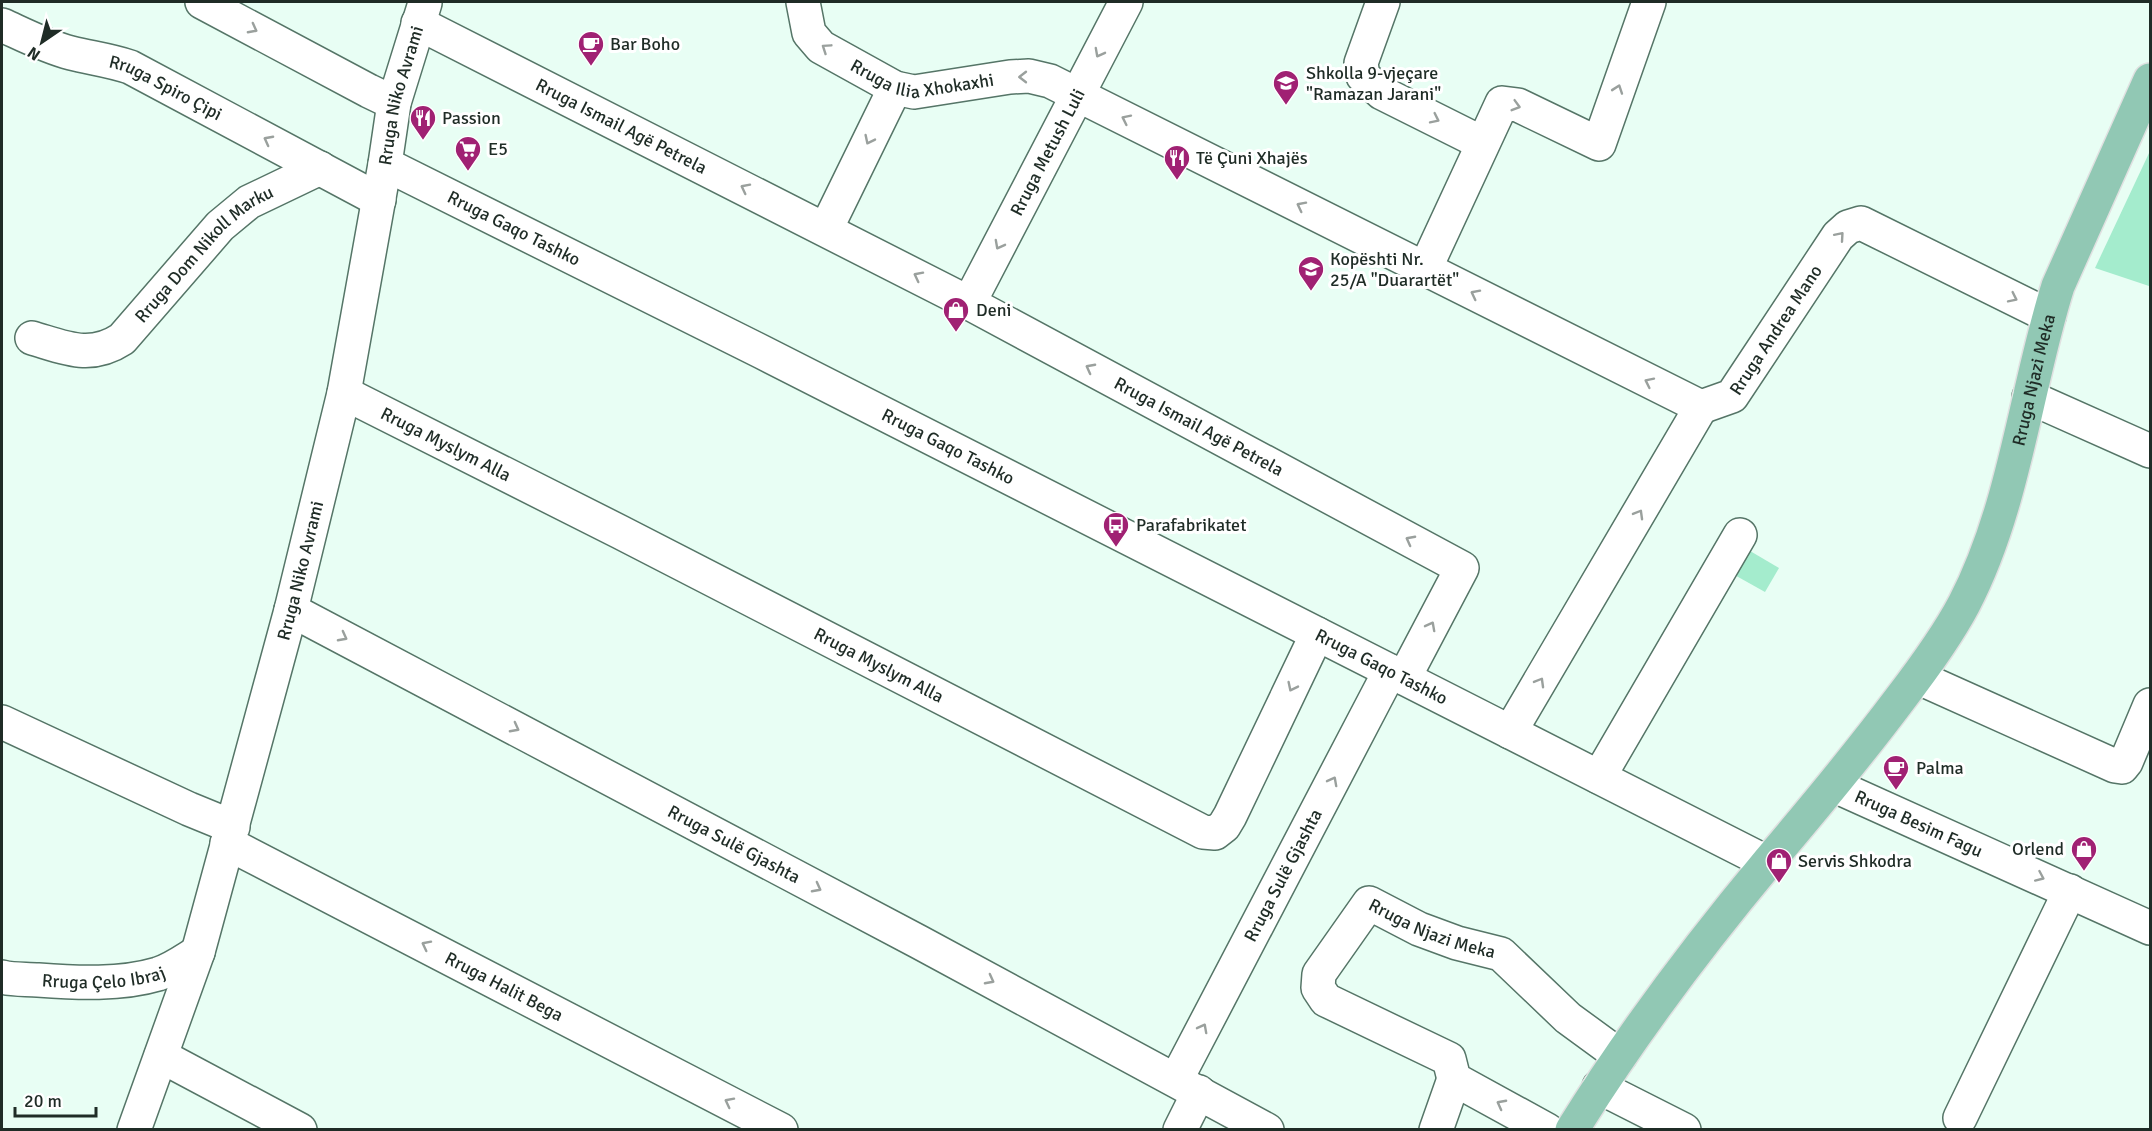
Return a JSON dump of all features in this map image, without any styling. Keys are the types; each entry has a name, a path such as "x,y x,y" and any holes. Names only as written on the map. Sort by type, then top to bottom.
{"main road":[{"name":"Rruga Njazi Meka","path":"1572,1130 1620,1056 1704,940 1833,785 1917,677 1963,605 1989,550 2058,286 2151,80"}],"street":[{"path":"202,2 394,103"},
{"name":"Rruga Ilia Xhokaxhi","path":"803,2 809,33 821,47 895,88 914,92 1029,76 1050,81 1078,94"},
{"name":"Rruga Metush Luli","path":"969,303 1126,2"},
{"path":"1383,2 1361,63 1363,76 1382,93 1482,143"},
{"path":"1425,269 1502,103 1518,105 1599,144 1649,2"},
{"name":"Rruga Niko Avrami","path":"134,1130 198,952 291,610 344,393 394,103 422,12"},
{"name":"Rruga Ismail Agë Petrela","path":"422,12 1462,568 1397,675"},
{"name":"Rruga Spiro Çipi","path":"2,25 53,48 130,67 320,168"},
{"path":"826,229 895,88"},
{"path":"1078,94 1701,407 1510,732"},
{"name":"Rruga Gaqo Tashko","path":"385,165 762,352 1768,863"},
{"path":"320,168 379,200"},
{"name":"Rruga Dom Nikoll Marku","path":"32,338 73,350 92,352 108,348 122,339 220,226 249,202 320,168"},
{"name":"Rruga Andrea Mano","path":"1701,407 1732,396 1838,236 1848,227 1861,223 2049,316"},
{"name":"Rruga Myslym Alla","path":"344,393 863,656 1203,832 1215,833 1224,826 1230,816 1317,634"},
{"path":"2029,398 2151,451"},
{"path":"1599,777 1740,535"},
{"name":"Rruga Sulë Gjashta","path":"291,610 919,942 1267,1130"},
{"name":"Rruga Sulë Gjashta","path":"1188,1086 1397,675"},
{"path":"1917,677 2115,766 2122,767 2127,762 2151,705"},
{"name":"Rruga Halit Bega","path":"2,722 189,809 230,835 781,1130"},
{"name":"Rruga Besim Fagu","path":"1833,785 2151,928"},
{"path":"1960,1118 2070,891"},
{"name":"Rruga Njazi Meka","path":"1454,1079 1449,1059 1326,1000 1318,988 1319,974 1369,903 1419,929 1457,943 1501,954 1568,1018 1620,1056"},
{"name":"Rruga Çelo Ibraj","path":"2,977 59,982 139,978 159,974 198,952"},
{"path":"161,1056 300,1130"},
{"path":"1436,1130 1454,1079 1547,1130"},
{"path":"1180,1130 1188,1086"},
{"path":"1599,1087 1684,1130"}],"green space":[{"path":"2150,151 2150,282 2149,286 2095,268"},
{"path":"1745,548 1779,568 1765,592 1731,573"}],"place":[{"name":"Bar Boho","path":"591,67"},
{"name":"Shkolla 9-vjeçare \"Ramazan Jarani\"","path":"1286,106"},
{"name":"Passion","path":"423,141"},
{"name":"E5","path":"468,172"},
{"name":"Të Çuni Xhajës","path":"1177,181"},
{"name":"Kopështi Nr. 25/A \"Duarartët\"","path":"1311,292"},
{"name":"Deni","path":"956,333"},
{"name":"Parafabrikatet","path":"1116,548"},
{"name":"Palma","path":"1896,791"},
{"name":"Orlend","path":"2084,872"},
{"name":"Servis Shkodra","path":"1779,884"}]}
